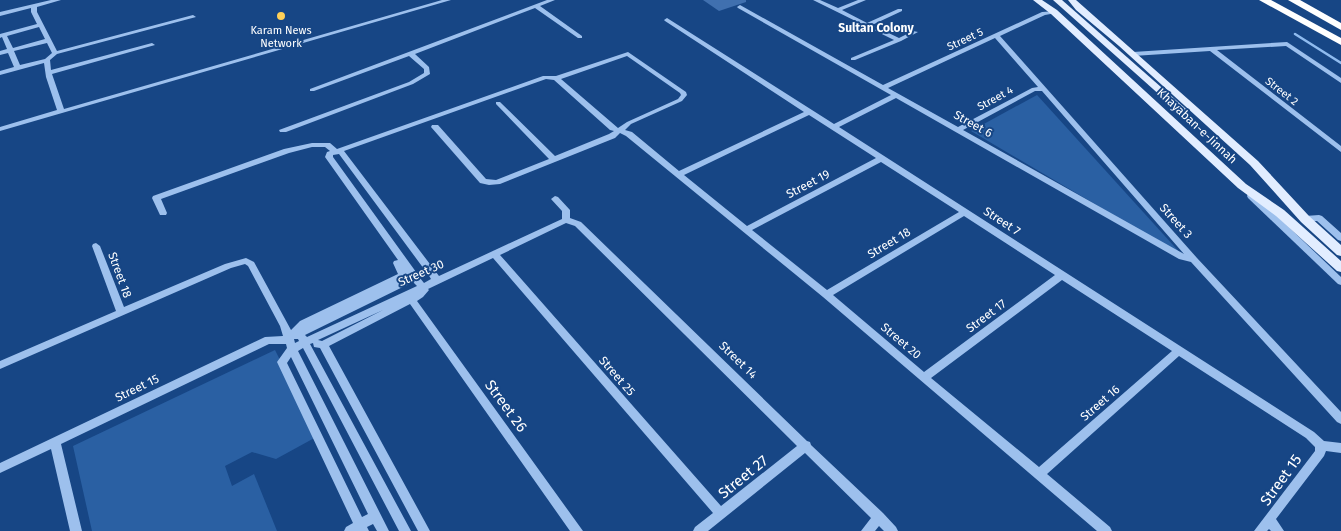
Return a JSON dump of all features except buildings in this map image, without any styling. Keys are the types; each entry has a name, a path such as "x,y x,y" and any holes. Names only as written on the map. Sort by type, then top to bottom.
{"highway":[{"path":"1264,0 1341,42"},
{"path":"1278,0 1341,36"},
{"path":"1293,0 1341,27"},
{"path":"1306,0 1341,19"}],"main road":[{"path":"1027,0 1052,7"},
{"name":"Khayaban-e-Jinnah","path":"1037,0 1052,7 1242,186 1280,213 1341,268"},
{"path":"1042,0 1280,213"},
{"path":"1057,0 1305,219"},
{"name":"Khayaban-e-Jinnah","path":"1071,0 1089,9 1133,54 1254,163 1305,219 1341,252"}],"street":[{"path":"0,14 58,0"},
{"path":"0,129 448,0"},
{"path":"312,90 552,0"},
{"path":"816,0 899,40"},
{"path":"838,10 863,0"},
{"path":"34,6 34,12 55,53"},
{"path":"536,6 580,37"},
{"name":"Street 6","path":"740,7 885,87 1182,257 1194,260"},
{"name":"Street 5","path":"885,87 996,36 1044,13 1052,7"},
{"path":"869,24 900,10"},
{"path":"0,72 47,60 55,53 193,17"},
{"name":"Street 7","path":"668,20 1310,435 1321,445"},
{"path":"18,68 11,50 2,35 41,25"},
{"path":"853,59 915,32"},
{"name":"Street 3","path":"996,36 1194,260 1341,419"},
{"path":"0,54 50,40"},
{"path":"1133,54 1287,44 1341,81"},
{"path":"48,73 152,46"},
{"name":"Street 2","path":"1211,49 1341,150"},
{"path":"283,130 428,74 426,68 410,53"},
{"path":"323,345 420,295 424,290 329,157 334,152 545,77 556,78 628,54 683,92 684,96 680,100 630,122 620,130 554,160 498,182 489,183 483,181 436,127"},
{"path":"47,60 48,73 61,110"},
{"path":"556,78 613,128 620,130"},
{"name":"Street 4","path":"959,130 1034,88 1041,88"},
{"path":"834,127 897,95"},
{"path":"498,104 554,160"},
{"path":"679,174 810,112"},
{"name":"Street 20","path":"620,130 629,134 679,174 826,295 1106,531"},
{"path":"163,213 156,198 287,151 323,144 327,145 334,152 341,152 436,279"},
{"name":"Street 19","path":"745,230 882,158"},
{"path":"1242,186 1278,224 1341,282"},
{"path":"555,199 566,210 563,221"},
{"name":"Street 18","path":"826,295 965,212"},
{"path":"1305,219 1319,218 1341,238"},
{"name":"Street 30","path":"302,338 495,254 563,221"},
{"name":"Street 14","path":"563,221 578,224 892,531"},
{"name":"Street 18","path":"96,246 121,313"},
{"name":"Street 25","path":"495,254 720,514"},
{"path":"0,365 228,266 246,261 252,264 286,326 290,344 383,531"},
{"path":"397,263 403,275"},
{"name":"Street 30","path":"290,344 429,270"},
{"path":"376,516 358,529 282,362 290,344 303,324 403,275 416,277"},
{"name":"Street 17","path":"925,377 1062,275"},
{"name":"Street 26","path":"411,299 577,531"},
{"path":"302,338 323,345 424,531"},
{"path":"302,338 405,531"},
{"name":"Street 15","path":"0,468 268,340 290,344"},
{"name":"Street 16","path":"1038,474 1178,350"},
{"path":"55,442 76,531"},
{"path":"1321,445 1341,448"},
{"name":"Street 15","path":"1260,531 1320,453 1321,445"},
{"name":"Street 27","path":"699,531 806,446"},
{"path":"867,531 879,517"},
{"path":"1270,520 1278,531"}],"shaded area":[{"path":"1037,95 1183,256 971,131"},
{"path":"275,350 318,436 276,459 252,452 225,466 232,486 254,474 277,531 92,531 73,446"}],"waterway":[{"path":"1295,34 1341,63"}],"place":[{"name":"Karam News Network","path":"281,16"}],"district":[{"name":"Sultan Colony","path":"876,28"}]}
